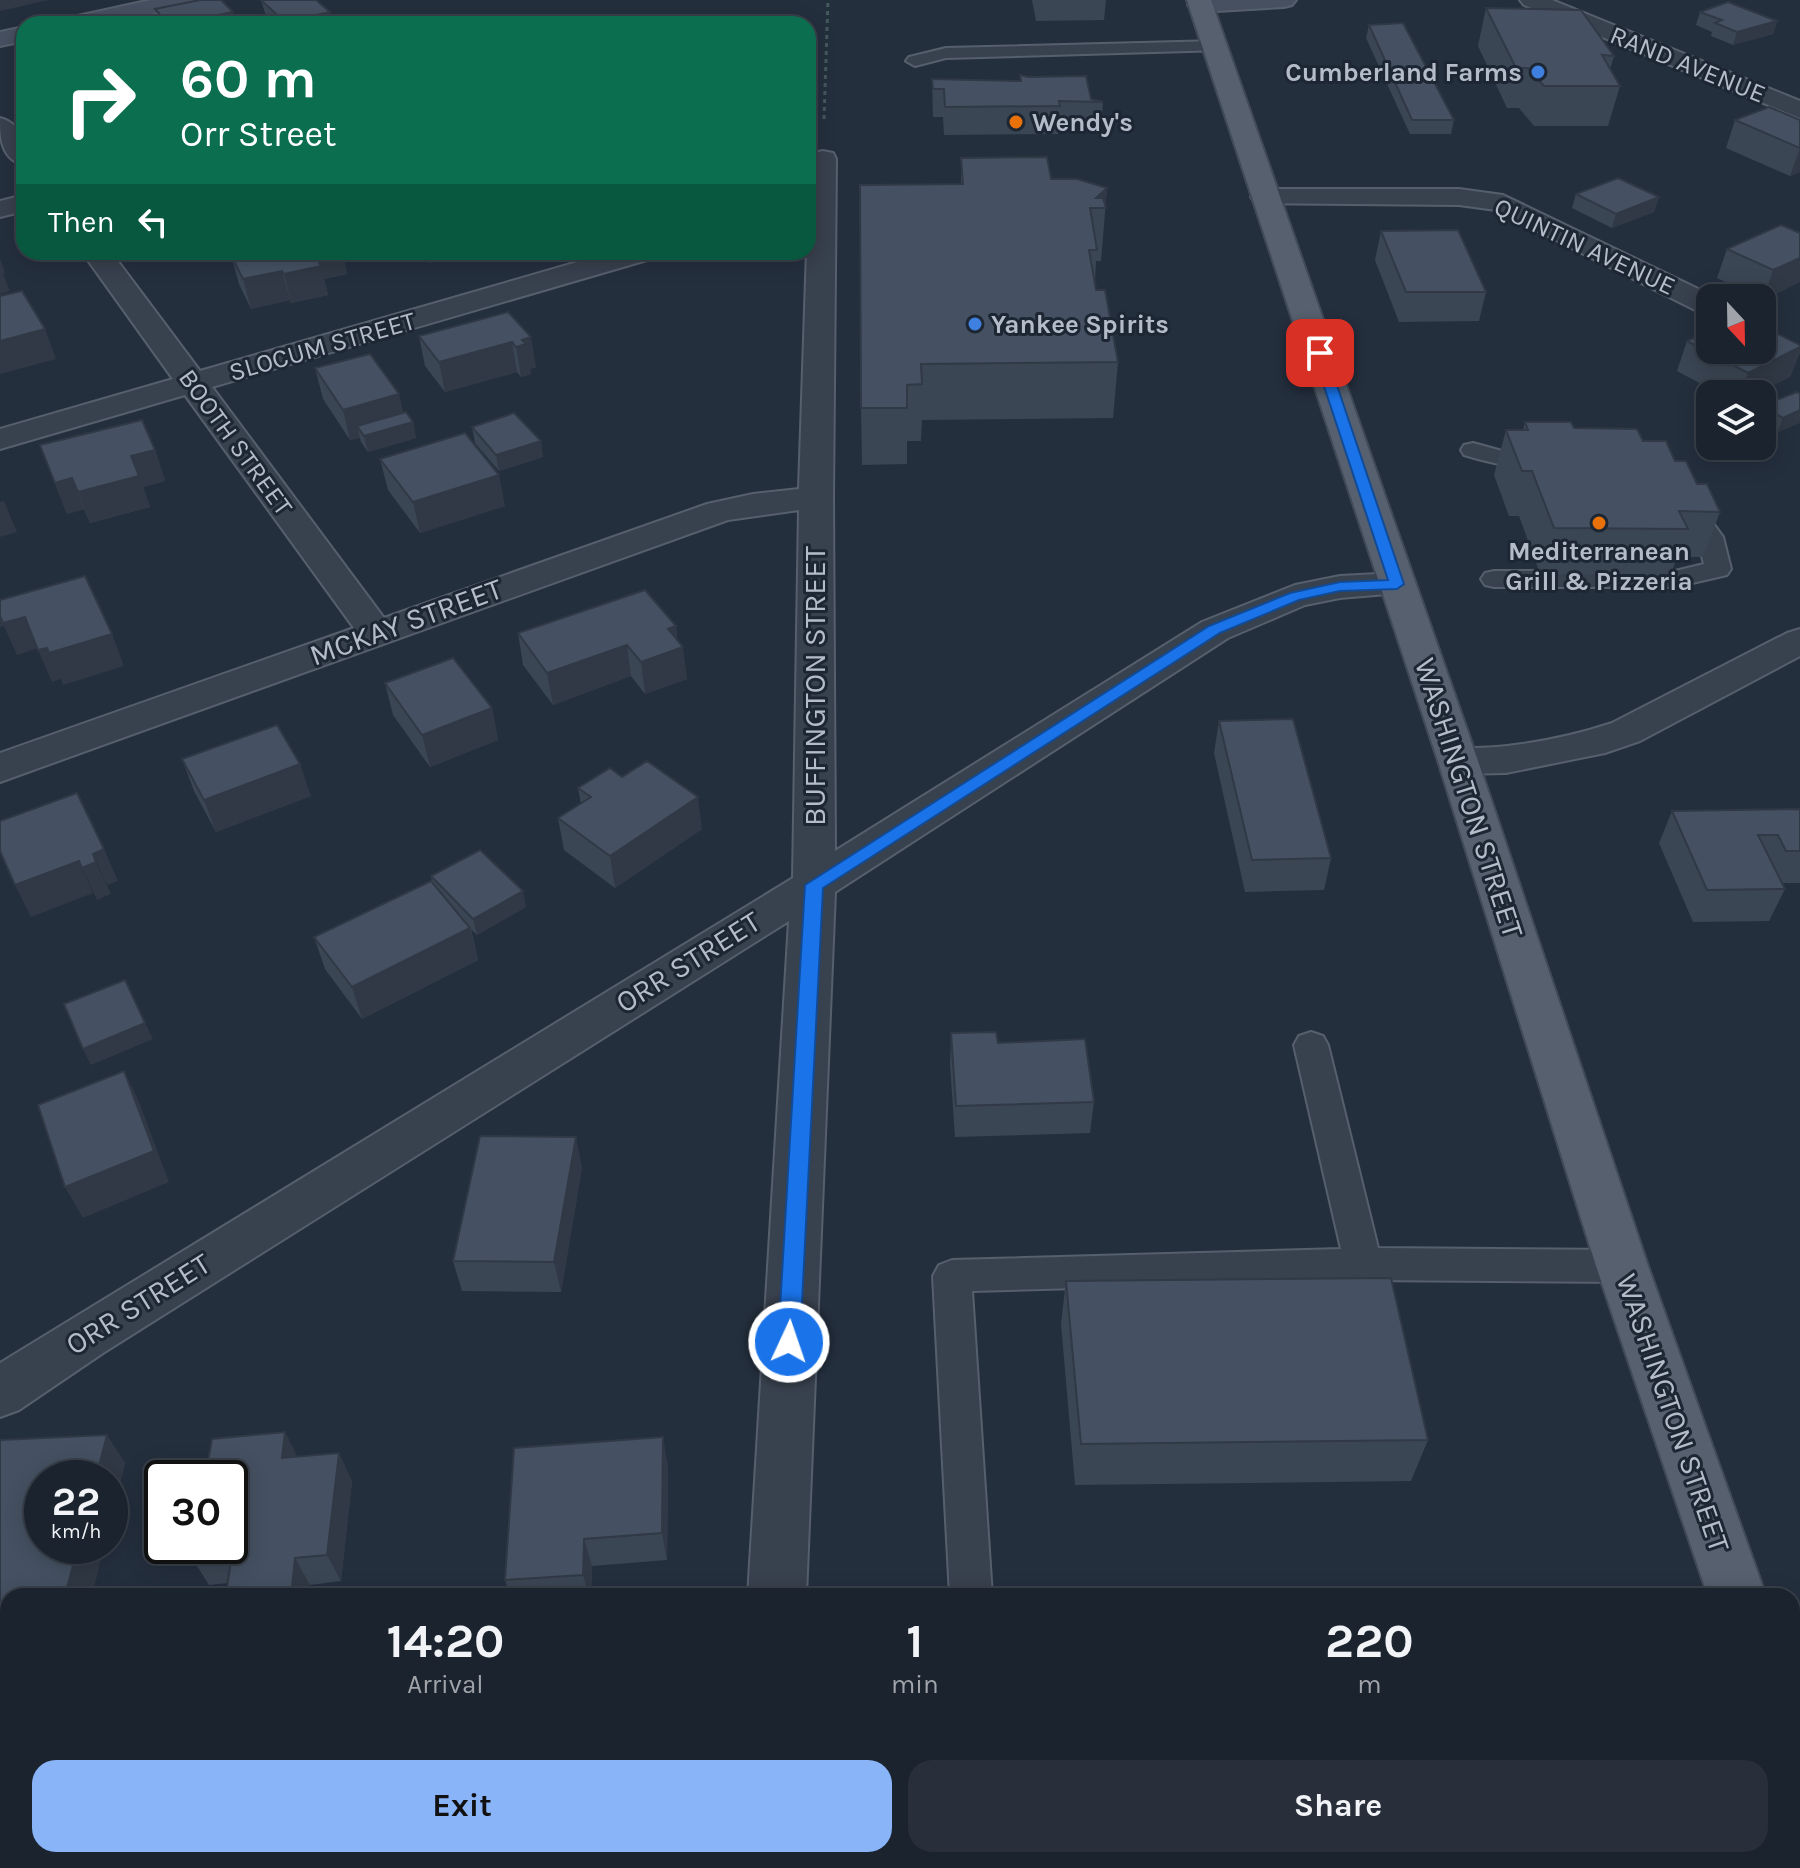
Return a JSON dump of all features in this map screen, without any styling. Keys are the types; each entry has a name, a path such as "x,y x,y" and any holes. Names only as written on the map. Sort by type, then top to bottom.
{"main road":[{"name":"WASHINGTON STREET","path":"1200,3 1458,761 1622,1266 1734,1588"}],"street":[{"path":"109,16 184,0"},
{"path":"1200,3 1284,0"},
{"name":"RAND AVENUE","path":"1532,0 1800,110"},
{"path":"0,126 16,147"},
{"name":"BUFFINGTON STREET","path":"816,204 823,159"},
{"name":"QUINTIN AVENUE","path":"1265,197 1459,197 1503,203 1696,299"},
{"name":"BOOTH STREET","path":"102,260 376,633"},
{"name":"SLOCUM STREET","path":"0,439 617,260"},
{"name":"BUFFINGTON STREET","path":"777,1588 806,992 814,885 815,260"},
{"name":"MCKAY STREET","path":"0,768 719,511 753,504 816,498"},
{"name":"ORR STREET","path":"0,1393 97,1329 814,885 1215,630 1295,596 1340,587 1397,584"},
{"path":"1458,761 1506,760 1550,754 1626,732 1800,641"}],"lane":[{"path":"915,61 946,53 1217,46"},
{"path":"1473,450 1501,458 1558,460"},
{"path":"1494,579 1675,579 1718,569 1710,537 1679,494 1666,485"},
{"path":"1311,1045 1363,1264"},
{"path":"971,1588 952,1276 1363,1264 1622,1266"}],"path":[{"path":"823,159 828,0"}],"building":[{"path":"200,0 221,0 233,12 214,16 161,16 155,9"},
{"path":"261,0 316,0 330,12 312,16 278,16"},
{"path":"1728,2 1777,21 1737,32 1715,23 1722,20 1700,12"},
{"path":"1486,8 1581,10 1614,56 1602,55 1620,86 1544,86 1528,68 1516,68"},
{"name":"Cumberland Farms","path":"1403,23 1454,120 1412,120 1369,25"},
{"path":"1020,75 1086,76 1091,99 1103,102 1059,101 1060,106 945,107 944,89 933,89 932,79 1021,81"},
{"path":"1769,107 1800,120 1800,148 1735,120"},
{"name":"Yankee Spirits","path":"1047,157 1051,179 1077,179 1107,188 1096,198 1103,198 1106,208 1090,208 1097,250 1089,250 1096,290 1105,290 1118,362 921,364 922,384 907,385 907,408 861,408 860,185 963,184 961,158"},
{"path":"1618,178 1659,197 1616,214 1576,194"},
{"path":"1781,225 1800,233 1800,258 1773,270 1727,249"},
{"path":"1458,230 1486,292 1406,292 1381,231"},
{"path":"234,260 318,260 321,266 284,274 282,271 243,279"},
{"path":"22,291 45,329 0,341 0,296"},
{"path":"508,312 531,337 522,340 526,344 516,347 512,342 439,362 419,336"},
{"path":"1776,333 1800,345 1776,359"},
{"path":"1696,337 1696,346 1687,341"},
{"path":"370,354 399,394 343,410 315,368"},
{"path":"1731,364 1766,364 1748,373"},
{"path":"1797,392 1800,394 1800,410 1783,418 1776,414 1776,400"},
{"path":"406,412 413,422 364,436 357,426"},
{"path":"514,413 541,441 496,455 472,427"},
{"path":"142,420 155,450 131,456 139,476 78,492 72,478 55,483 40,445"},
{"path":"1525,422 1571,422 1574,428 1637,429 1643,441 1666,441 1675,461 1686,461 1697,484 1707,484 1720,512 1679,511 1688,529 1554,528 1532,471 1522,471 1506,430 1528,430"},
{"path":"465,433 499,475 413,502 380,459"},
{"path":"85,576 112,634 49,653 47,648 38,650 25,617 3,623 0,600"},
{"path":"645,590 676,626 668,629 683,647 641,662 627,645 547,673 518,633"},
{"path":"453,658 492,708 422,735 385,683"},
{"path":"1293,719 1331,858 1252,860 1219,721"},
{"path":"277,725 300,764 204,800 182,759"},
{"path":"647,761 698,797 610,856 558,818 591,797 578,788 610,768 622,777"},
{"path":"77,793 104,849 93,854 96,862 82,868 79,861 15,885 0,851 0,821"},
{"path":"1800,809 1800,851 1786,851 1778,835 1758,835 1785,889 1707,890 1672,811"},
{"path":"480,850 523,891 473,919 431,876"},
{"path":"431,881 470,928 352,987 314,937"},
{"path":"125,980 145,1023 83,1049 64,1004"},
{"path":"996,1032 998,1043 1085,1039 1094,1102 956,1106 951,1033"},
{"path":"124,1071 154,1151 65,1187 38,1105"},
{"path":"480,1136 576,1137 554,1262 453,1261"},
{"path":"1391,1278 1428,1440 1081,1444 1066,1281"},
{"path":"285,1432 282,1458 339,1453 327,1555 295,1558 292,1587 227,1588 230,1564 248,1564 248,1460 208,1460 212,1439"},
{"path":"107,1435 101,1460 24,1460 24,1564 73,1564 67,1588 0,1588 0,1440"},
{"path":"663,1437 662,1533 584,1539 583,1575 505,1580 514,1448"}],"place":[{"name":"Cumberland Farms","path":"1538,72"},
{"name":"Wendy's","path":"1016,122"},
{"name":"Yankee Spirits","path":"975,324"},
{"name":"Mediterranean Grill & Pizzeria","path":"1599,523"}],"route":[{"path":"789,1342 814,885 1215,630 1295,596 1340,587 1397,584 1320,353"}]}
